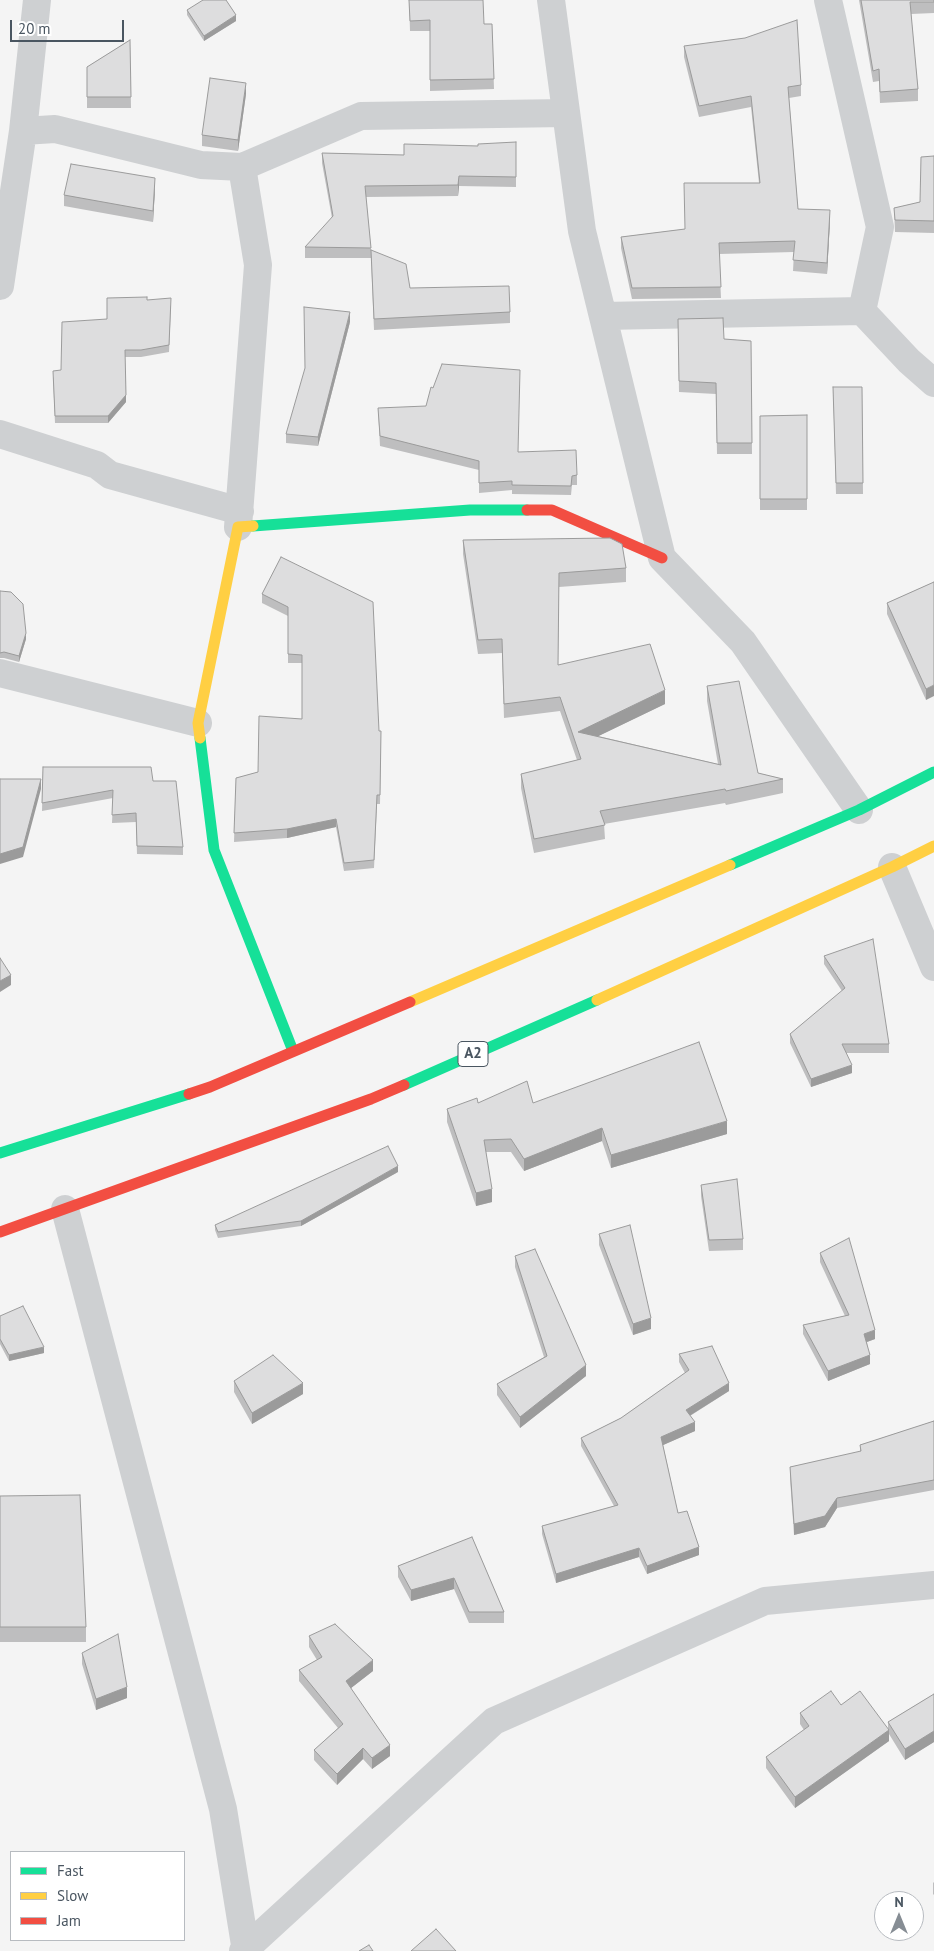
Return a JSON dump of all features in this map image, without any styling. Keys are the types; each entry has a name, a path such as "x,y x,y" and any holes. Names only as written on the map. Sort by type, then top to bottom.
{"main road":[{"path":"294,1051 214,850 198,723 239,519 462,511 552,510 662,558"},
{"path":"0,1153 210,1087 859,810 934,772"},
{"name":"A2","path":"0,1232 371,1099 892,867 934,846"}],"street":[{"path":"0,286 23,131 37,0"},
{"path":"552,0 582,231 662,558 743,642 859,810"},
{"path":"828,0 880,227 862,311"},
{"path":"23,131 54,129 201,165 242,167 361,116 566,113"},
{"path":"0,434 97,465 110,475 239,519 258,265 242,167"},
{"path":"603,316 862,311 909,361 934,383"},
{"path":"0,673 198,723"},
{"path":"892,867 934,967"},
{"path":"65,1209 223,1809 245,1950"},
{"path":"245,1950 494,1721 765,1601 934,1585"}],"building":[{"path":"203,0 226,0 236,15 204,36 187,10"},
{"path":"409,0 483,0 484,24 492,24 494,79 430,80 430,20 410,21"},
{"path":"861,0 934,0 934,2 910,2 918,89 880,92 879,69 873,71"},
{"path":"797,20 801,85 788,87 798,209 830,210 827,263 793,260 795,241 719,243 721,287 632,288 621,237 685,229 684,183 760,183 751,96 699,106 684,46 745,38"},
{"path":"130,40 131,97 87,97 87,67"},
{"path":"210,78 246,83 238,140 202,135"},
{"path":"516,142 516,177 459,176 458,185 365,186 371,248 305,247 333,216 322,153 404,155 404,144 478,146 478,144"},
{"path":"934,156 934,221 895,220 894,208 920,202 921,157"},
{"path":"71,164 155,178 153,211 64,195"},
{"path":"371,250 406,264 410,288 509,286 510,312 374,319"},
{"path":"147,297 147,300 171,298 169,345 141,350 125,350 126,395 108,416 55,416 53,371 61,370 62,322 107,319 107,298"},
{"path":"304,307 350,312 318,437 286,434 305,368"},
{"path":"723,318 724,339 751,341 752,443 717,443 716,383 679,381 678,319"},
{"path":"442,364 520,370 518,452 576,450 577,475 572,476 571,486 512,485 512,481 479,483 479,461 380,436 378,408 426,406 431,387 433,388"},
{"path":"833,387 862,387 863,483 836,483"},
{"path":"807,415 807,499 760,499 760,416"},
{"path":"610,538 622,544 626,568 559,573 558,665 650,644 665,690 578,732 721,765 707,686 739,681 758,773 783,779 726,791 725,789 600,811 605,825 534,839 521,774 581,759 560,697 504,704 502,639 478,640 463,540"},
{"path":"281,557 373,602 379,731 381,731 380,795 377,795 374,860 344,863 336,819 287,829 234,833 236,778 258,772 259,716 302,719 302,655 288,654 288,607 262,594"},
{"path":"934,582 934,685 926,689 887,603"},
{"path":"0,591 11,592 23,604 26,633 19,656 4,652 0,653"},
{"path":"43,767 151,767 153,781 176,781 183,847 137,846 136,813 112,815 113,790 42,803"},
{"path":"0,779 41,779 23,847 0,854"},
{"path":"873,939 889,1044 842,1044 852,1065 811,1079 790,1034 845,988 824,956"},
{"path":"0,958 11,975 0,981"},
{"path":"699,1042 727,1121 611,1155 602,1128 524,1159 511,1139 484,1140 492,1189 476,1193 447,1109 477,1098 478,1103 527,1081 533,1103"},
{"path":"388,1146 398,1166 301,1221 218,1232 215,1225"},
{"path":"737,1179 743,1239 709,1240 701,1185"},
{"path":"630,1225 651,1318 633,1324 599,1234"},
{"path":"849,1238 875,1330 864,1334 870,1355 828,1371 803,1325 849,1315 820,1253"},
{"path":"535,1249 586,1365 520,1417 497,1384 547,1356 515,1256"},
{"path":"23,1306 44,1347 9,1355 0,1339 0,1316"},
{"path":"712,1346 729,1383 686,1410 695,1422 661,1437 678,1513 687,1511 699,1547 647,1566 639,1548 556,1574 542,1526 618,1505 581,1438 621,1418 689,1370 679,1354"},
{"path":"273,1355 303,1383 252,1413 234,1381"},
{"path":"934,1421 934,1480 837,1498 825,1516 794,1524 790,1467 861,1451 860,1445"},
{"path":"80,1495 86,1627 0,1627 0,1496"},
{"path":"472,1537 504,1612 469,1612 454,1578 411,1590 398,1566"},
{"path":"335,1624 373,1660 346,1681 390,1745 372,1758 363,1748 337,1774 314,1750 343,1724 299,1670 322,1657 309,1636"},
{"path":"118,1634 127,1687 96,1699 82,1653"},
{"path":"831,1691 841,1705 860,1691 889,1730 795,1797 766,1757 809,1726 800,1713"},
{"path":"934,1694 934,1731 905,1749 888,1722"},
{"path":"436,1929 456,1951 411,1951"},
{"path":"369,1945 373,1951 359,1951"}],"traffic: fast":[{"path":"253,526 470,510 527,510"},
{"path":"200,738 214,850 293,1051"},
{"path":"730,865 859,810 934,772"},
{"path":"404,1085 597,1000"},
{"path":"0,1153 189,1094"}],"traffic: slow":[{"path":"200,738 198,723 238,527 253,526"},
{"path":"597,1000 892,867 934,846"},
{"path":"410,1002 730,865"}],"traffic: jam":[{"path":"527,510 552,510 662,558"},
{"path":"189,1094 210,1087 410,1002"},
{"path":"0,1232 371,1099 404,1085"}]}
